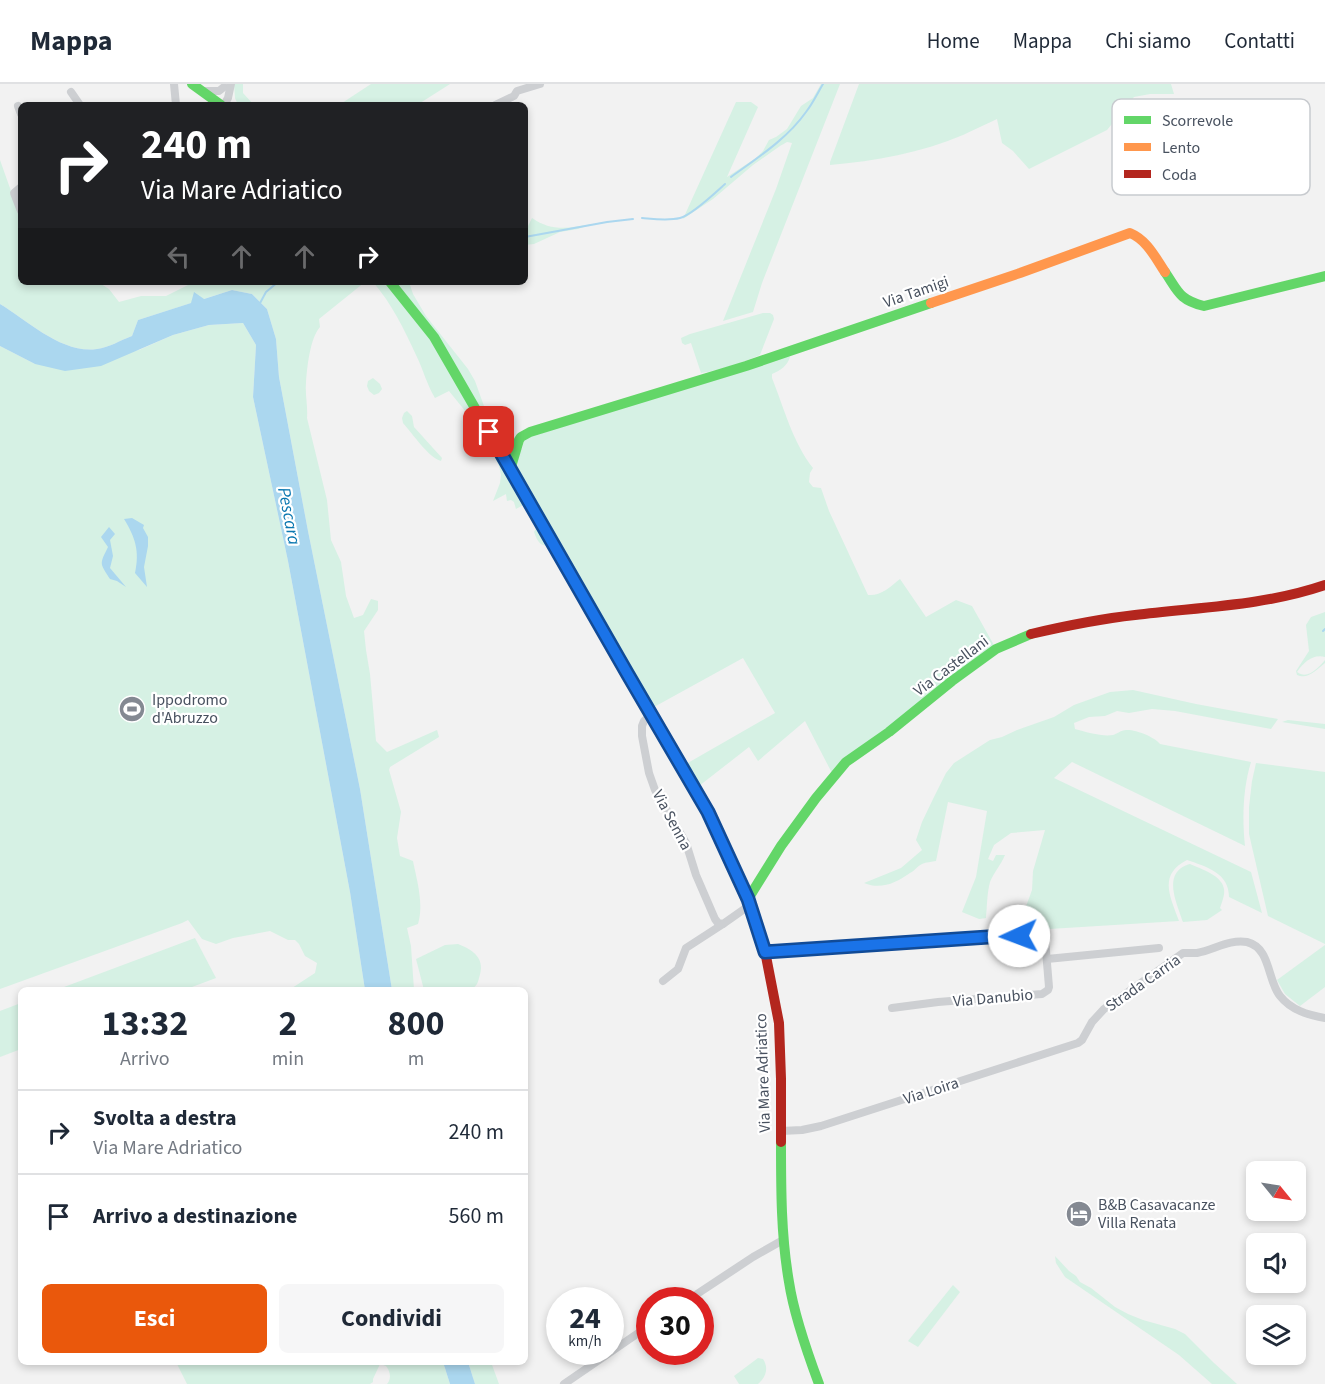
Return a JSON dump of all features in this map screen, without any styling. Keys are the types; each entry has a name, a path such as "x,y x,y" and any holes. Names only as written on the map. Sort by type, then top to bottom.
{"street":[{"path":"174,84 177,102"},
{"path":"501,102 514,96 517,88 540,84"},
{"path":"197,87 219,91 228,86"},
{"path":"225,102 228,98 228,86"},
{"path":"228,86 232,102"},
{"path":"197,87 218,102"},
{"path":"71,92 78,102"},
{"path":"18,188 14,193 18,203"},
{"name":"Via Tamigi","path":"510,470 518,443 530,432 746,366 1130,233 1146,244 1183,298 1197,305 1204,306 1244,297 1325,276"},
{"name":"Via Mare Adriatico","path":"392,285 434,337 708,812 749,902 765,952 779,1023 783,1240 789,1284 806,1348 819,1384"},
{"name":"Via Castellani","path":"749,902 781,846 846,762 889,732 996,649 1031,634 1084,622 1259,602 1325,585"},
{"name":"Via Senna","path":"651,715 642,726 649,774 655,790 686,843 696,875 715,919 718,923 723,924"},
{"path":"663,981 678,969 686,948 723,924 749,902"},
{"name":"Via Danubio","path":"765,952 988,937 1040,936 1046,941 1049,987 1042,994 892,1008"},
{"name":"Strada Carria","path":"1080,1042 1092,1022 1104,1010 1183,953 1197,953 1236,942 1249,943 1258,949 1267,962 1278,993 1287,1003 1301,1012 1325,1018"},
{"path":"1047,959 1159,948"},
{"name":"Via Loira","path":"781,1131 821,1126 1080,1042"},
{"path":"708,1287 783,1240"},
{"path":"564,1384 636,1335"}],"green space":[{"path":"234,84 243,84 243,93 251,102 237,102"},
{"path":"371,84 450,84 422,102 344,102"},
{"path":"821,84 840,84 762,283 753,312 723,321 792,143 787,142 780,146 753,165 713,199 683,219 736,102 751,102 758,107 727,177 756,158 769,140 787,129 801,106 813,98"},
{"path":"859,84 1171,84 1174,94 1150,94 1132,99 1112,99 1112,124 1107,130 1029,169 1013,151 1002,143 997,119 963,135 914,151 864,161 830,165"},
{"path":"0,160 18,211 18,285 103,285 119,302 141,296 166,296 188,285 361,285 319,319 320,327 311,346 307,369 307,418 327,500 331,540 341,562 346,596 354,618 363,615 371,599 378,601 378,610 364,631 376,741 387,752 437,730 439,737 390,767 389,770 401,812 397,838 400,856 413,861 419,892 418,924 407,928 411,946 414,987 392,987 360,789 279,377 276,339 267,309 252,294 232,290 138,320 132,336 110,346 84,349 46,335 0,304"},
{"path":"532,218 554,227 568,228 592,224 560,232 528,245 528,226"},
{"path":"375,285 410,285 426,316 468,369 484,406 512,445 513,451 522,449 524,441 532,434 788,354 790,357 787,363 772,374 772,378 794,436 813,468 809,482 813,487 821,488 829,511 868,595 889,588 900,579 926,617 956,600 972,606 995,647 833,775 805,721 758,761 749,747 699,786 686,764 775,713 743,658 654,707 560,542 547,546 541,544 534,532 537,527 523,505 516,509 514,502 507,501 506,494 493,501 501,475 483,433 449,391 435,398 402,326"},
{"path":"770,313 774,319 760,355 746,361 701,373 691,343 685,345 682,343 681,338 690,334"},
{"name":"Ippodromo d'Abruzzo","path":"243,323 256,345 253,397 288,561 350,892 365,987 294,987 315,973 317,963 305,956 295,940 288,940 270,931 233,938 216,944 202,939 188,920 0,989 0,346 35,364 139,350 173,335 209,325"},
{"path":"373,378 382,389 374,395 367,386 368,381"},
{"path":"407,411 412,416 414,427 442,458 441,461 426,450 403,423 402,418"},
{"path":"1325,612 1325,657 1309,660 1297,672 1309,674 1325,660 1325,663 1308,675 1301,676 1297,675 1296,671 1309,651 1306,625 1311,617"},
{"path":"1133,690 1278,719 1271,729 1175,711 1152,709 1129,713 1117,711 1074,723 1075,729 1089,733 1109,735 1130,730 1149,736 1160,744 1251,762 1244,803 1245,846 1072,762 1054,778 1251,872 1262,913 1229,897 1225,882 1216,872 1187,860 1172,872 1169,879 1170,895 1179,921 1017,931 1032,890 1033,871 1045,830 1011,833 994,845 988,859 993,861 996,855 1005,855 990,882 986,918 979,919 962,912 976,877 987,811 948,802 936,861 922,864 905,877 882,886 864,883 901,868 922,850 916,840 922,822 946,773 954,763 990,740 1054,717 1074,705 1110,692"},
{"path":"1288,720 1325,724 1325,729 1282,722"},
{"path":"1256,763 1325,772 1325,944 1268,916 1249,834 1249,807"},
{"path":"1190,864 1215,876 1224,889 1220,908 1222,910 1207,920 1183,922 1177,906 1173,881 1181,868"},
{"path":"195,938 216,978 192,987 64,987"},
{"path":"458,944 474,952 480,960 481,971 474,987 423,987 416,959 445,945"},
{"path":"1325,945 1325,987 1300,1006 1285,994 1277,980"},
{"path":"18,1004 18,1050 0,1057 0,1011"},
{"path":"1055,1256 1080,1282 1115,1307 1143,1320 1185,1334 1237,1384 1212,1384 1179,1355 1065,1277 1056,1263"},
{"path":"953,1285 960,1292 918,1347 908,1341"},
{"path":"758,1358 763,1359 766,1366 763,1378 758,1384 739,1384 734,1376"},
{"path":"178,1365 380,1365 370,1384 187,1384"},
{"path":"383,1365 444,1365 450,1384 387,1384 390,1377 386,1366"},
{"path":"469,1365 492,1365 499,1384 475,1384"}],"water":[{"name":"Pescara","path":"232,290 252,294 267,309 276,339 279,377 360,789 392,987 365,987 350,892 288,561 253,397 256,345 243,323 209,325 173,335 101,366 65,371 35,364 0,346 0,304 58,341 84,349 97,349 132,336 138,320 191,303 194,292 204,299"},
{"path":"132,518 144,525 143,528 148,537 144,567 147,587 135,573 136,544 124,519"},
{"path":"109,527 115,534 110,540 113,556 110,568 126,587 110,579 103,567 102,561 108,547 101,537"},
{"path":"444,1365 469,1365 475,1384 450,1384"}],"waterway":[{"path":"731,177 790,131 808,109 823,84"},
{"path":"642,218 661,220 685,216 725,184"},
{"path":"528,236 633,219"},
{"path":"259,305 266,292 274,285"}],"traffic: fast":[{"path":"192,84 217,102"},
{"path":"1165,272 1184,298 1204,306 1325,276"},
{"path":"392,285 434,337 708,812 749,901"},
{"path":"510,470 519,440 530,432 746,366 931,303"},
{"path":"748,899 781,846 846,762 889,732 996,649 1031,634"},
{"path":"781,1142 781,1195 786,1265 791,1295 819,1384"}],"traffic: slow":[{"path":"931,303 1130,233 1146,244 1165,272"}],"traffic: jam":[{"path":"1031,634 1108,619 1255,602 1325,585"},
{"path":"749,901 764,946 779,1023 781,1142"}],"place":[{"name":"Ippodromo d'Abruzzo","path":"132,709"},
{"name":"B&B Casavacanze Villa Renata","path":"1079,1214"}],"route":[{"path":"489,432 708,812 748,899 765,952 1019,936"}]}
